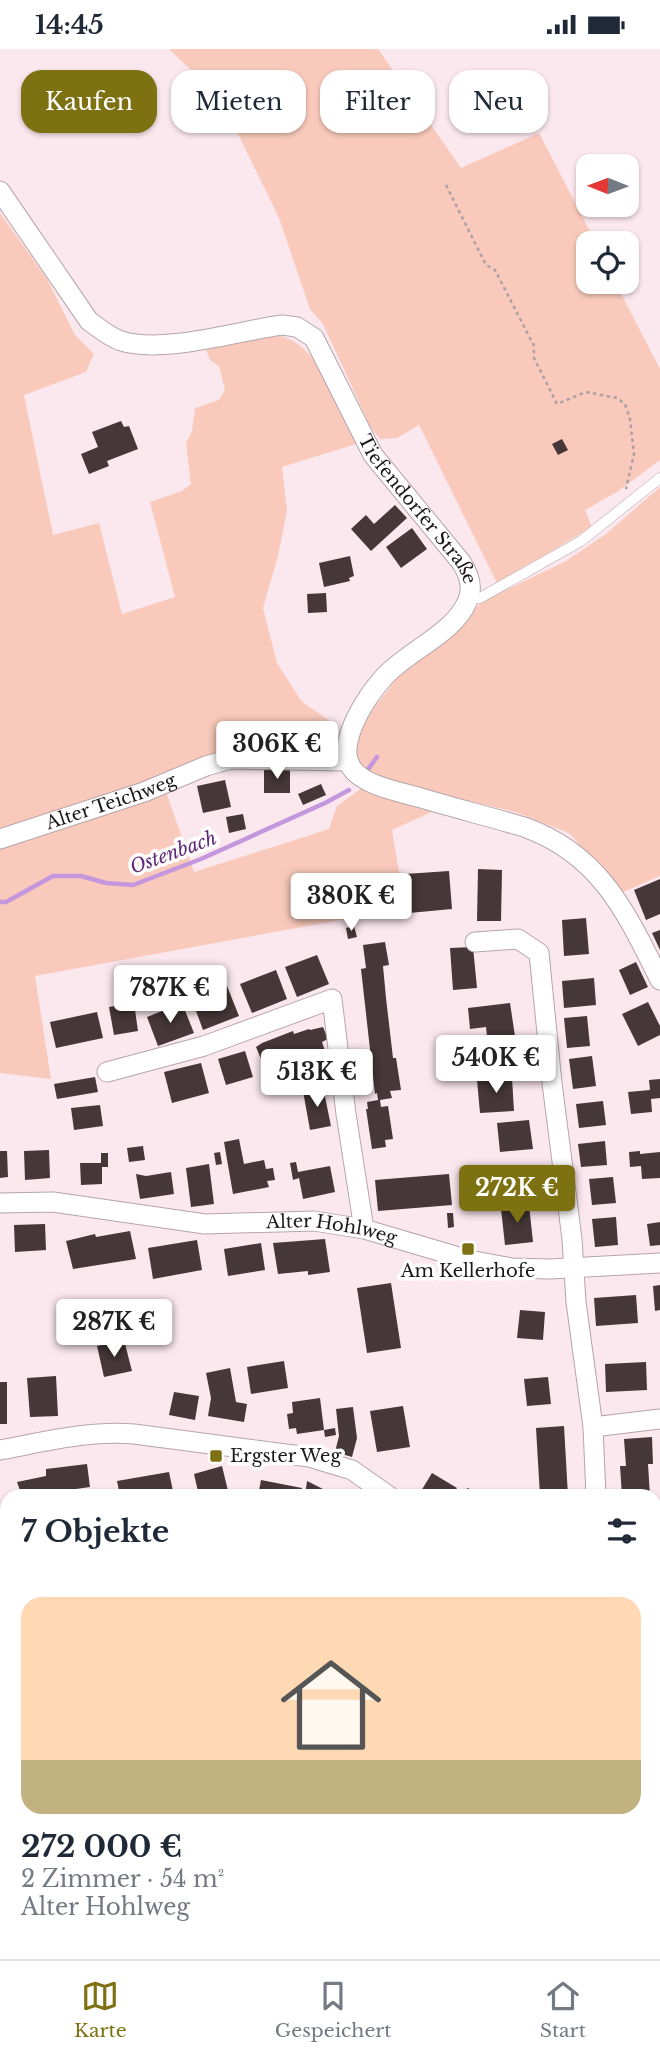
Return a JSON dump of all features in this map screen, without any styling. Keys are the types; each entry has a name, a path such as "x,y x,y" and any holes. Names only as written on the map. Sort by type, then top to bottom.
{"street":[{"name":"Tiefendorfer Straße","path":"0,191 89,321 104,333 121,341 170,343 282,325 298,327 314,338 373,455 467,570 471,587 469,599 463,609 448,626 411,652 385,676 355,722 349,736 348,761"},
{"name":"Alter Teichweg","path":"0,839 144,792 205,766 231,759 348,761"},
{"path":"348,761 358,775 384,787 524,827 567,848 596,872 608,887 630,920 660,980"},
{"path":"475,942 518,939 539,953 576,1302 593,1427 596,1489"},
{"path":"107,1072 204,1046 332,999 364,1229"},
{"name":"Alter Hohlweg","path":"0,1203 53,1202 205,1224 314,1221 364,1229 489,1265 550,1269 660,1263"},
{"path":"593,1427 660,1419"},
{"path":"0,1450 85,1435 112,1432 134,1434 309,1457 352,1470 379,1489"}],"lane":[{"path":"469,599 480,598 581,541 660,478"}],"path":[{"path":"446,185 486,265 495,270 534,347 534,358 557,404 586,392 617,398 625,404 630,419 634,454 621,509"}],"shaded area":[{"path":"169,49 378,49 393,70 320,70 320,133 435,133 435,131 461,168 539,133 576,204 576,217 583,217 590,231 576,231 576,294 621,294 660,369 660,460 617,492 585,510 592,527 497,583 419,425 397,438 380,439 371,428 323,324 310,309 279,218 237,133 306,133 306,70 191,70"},
{"path":"0,213 47,279 75,335 94,354 86,372 24,395 53,535 99,523 122,614 175,597 150,502 182,491 191,484 186,443 192,431 195,408 219,400 225,390 219,366 210,360 206,350 258,335 275,335 290,340 304,349 316,362 335,395 356,444 282,467 287,511 263,608 277,663 302,702 336,725 338,733 332,750 321,755 222,755 164,786 194,872 329,829 337,806 362,788 386,799 432,812 392,830 405,908 35,976 51,1079 0,1073"},
{"path":"660,487 660,876 621,893 569,833 515,812 427,791 373,774 362,766 357,756 356,742 365,720 406,666 463,621 483,601 566,561 606,534"}],"building":[{"path":"121,421 124,427 129,426 138,449 107,461 109,466 89,474 81,454 98,447 92,432"},
{"path":"562,439 568,450 558,455 552,444"},
{"path":"395,505 407,518 371,551 351,529 366,515 374,524"},
{"path":"412,528 427,549 401,568 386,547"},
{"path":"350,556 354,576 349,578 350,581 324,587 319,563"},
{"path":"326,593 327,612 308,613 307,594"},
{"path":"264,770 290,770 290,793 264,793"},
{"path":"225,780 231,807 203,813 197,786"},
{"path":"321,784 326,795 303,805 298,794"},
{"path":"243,814 246,829 229,833 226,817"},
{"path":"478,869 502,870 501,921 477,921"},
{"path":"449,871 452,909 409,913 405,874"},
{"path":"660,879 660,914 646,920 634,890"},
{"path":"586,918 589,954 564,956 562,920"},
{"path":"354,926 357,937 348,939 346,928"},
{"path":"660,930 660,950 652,933"},
{"path":"385,942 389,965 383,966 386,998 393,1058 396,1058 401,1090 390,1091 392,1098 380,1100 381,1107 388,1106 393,1139 385,1140 386,1147 372,1149 366,1109 367,1102 378,1100 377,1093 375,1094 361,969 366,968 363,945"},
{"path":"473,947 477,988 453,990 450,948"},
{"path":"317,955 329,984 297,997 285,967"},
{"path":"636,962 648,987 630,995 619,970"},
{"path":"276,970 287,999 252,1013 240,984"},
{"path":"594,978 596,1005 564,1008 562,981"},
{"path":"227,986 239,1016 203,1030 192,1000"},
{"path":"648,1002 660,1026 660,1035 638,1046 622,1014"},
{"path":"134,1003 138,1031 114,1035 109,1007"},
{"path":"182,1003 194,1033 158,1046 147,1017"},
{"path":"510,1003 519,1063 485,1067 483,1045 488,1045 486,1027 470,1029 468,1008"},
{"path":"97,1012 103,1038 56,1048 50,1022"},
{"path":"587,1016 590,1046 567,1048 564,1018"},
{"path":"323,1027 328,1039 322,1042 326,1054 319,1057 316,1050 301,1056 300,1052 263,1064 256,1047 262,1043 293,1031 294,1034"},
{"path":"245,1051 253,1077 226,1085 218,1059"},
{"path":"592,1056 596,1086 573,1089 569,1059"},
{"path":"201,1063 209,1093 172,1103 164,1072"},
{"path":"95,1077 98,1092 57,1099 54,1084"},
{"path":"512,1078 514,1111 480,1113 477,1080"},
{"path":"660,1079 660,1098 651,1099 652,1112 631,1114 628,1092 650,1090 649,1080"},
{"path":"323,1087 331,1126 310,1130 303,1091"},
{"path":"603,1101 606,1125 579,1128 576,1104"},
{"path":"100,1105 103,1126 74,1130 71,1108"},
{"path":"529,1120 533,1149 500,1152 497,1123"},
{"path":"239,1139 244,1164 264,1160 266,1169 273,1168 275,1180 267,1181 269,1187 233,1194 224,1142"},
{"path":"605,1141 607,1165 581,1167 578,1144"},
{"path":"143,1146 145,1160 129,1162 127,1148"},
{"path":"49,1150 50,1178 25,1180 24,1151"},
{"path":"0,1151 7,1151 8,1177 0,1178"},
{"path":"640,1151 640,1154 660,1152 660,1178 642,1179 641,1166 630,1167 629,1152"},
{"path":"220,1152 222,1164 216,1165 214,1153"},
{"path":"101,1153 108,1153 108,1167 102,1167 102,1184 81,1185 80,1163 101,1163"},
{"path":"296,1162 298,1172 330,1166 335,1192 303,1199 299,1178 293,1180 290,1163"},
{"path":"209,1164 214,1204 191,1207 186,1168"},
{"path":"537,1165 541,1197 505,1201 500,1170"},
{"path":"171,1172 174,1194 140,1199 136,1174 146,1176"},
{"path":"449,1174 452,1205 378,1211 375,1180"},
{"path":"613,1177 616,1203 592,1205 589,1179"},
{"path":"529,1205 533,1242 505,1245 501,1209"},
{"path":"447,1213 453,1213 454,1227 448,1228"},
{"path":"616,1217 618,1245 595,1247 592,1219"},
{"path":"660,1222 660,1245 650,1246 647,1224"},
{"path":"45,1224 46,1250 15,1252 14,1225"},
{"path":"130,1231 136,1259 73,1269 66,1241 95,1234 96,1237"},
{"path":"325,1239 330,1272 308,1275 308,1271 278,1274 273,1243"},
{"path":"197,1240 202,1270 153,1279 148,1248"},
{"path":"261,1243 265,1270 228,1276 224,1249"},
{"path":"391,1283 401,1348 367,1353 357,1288"},
{"path":"660,1285 660,1310 655,1311 653,1286"},
{"path":"636,1295 638,1323 596,1326 594,1298"},
{"path":"520,1310 545,1312 543,1340 517,1338"},
{"path":"124,1340 132,1371 104,1377 97,1346"},
{"path":"284,1361 288,1388 251,1394 247,1367"},
{"path":"646,1362 647,1390 606,1392 605,1364"},
{"path":"230,1368 236,1402 247,1404 244,1422 208,1416 211,1398 206,1373"},
{"path":"56,1376 58,1416 30,1417 27,1378"},
{"path":"548,1377 551,1404 527,1406 524,1379"},
{"path":"0,1382 7,1382 7,1424 0,1424"},
{"path":"174,1392 199,1396 195,1420 169,1415"},
{"path":"320,1398 324,1430 297,1434 296,1428 289,1429 287,1414 293,1413 292,1402"},
{"path":"403,1406 410,1447 377,1452 370,1411"},
{"path":"353,1407 357,1438 352,1457 335,1452 339,1436 336,1409"},
{"path":"564,1426 568,1489 540,1489 536,1428"},
{"path":"335,1428 336,1435 325,1437 324,1430"},
{"path":"652,1437 653,1464 648,1464 650,1489 622,1489 620,1466 626,1466 624,1439"},
{"path":"87,1464 90,1487 20,1489 17,1482 46,1476 46,1469"},
{"path":"222,1466 228,1489 197,1489 194,1474"},
{"path":"169,1472 173,1489 119,1489 117,1481"},
{"path":"432,1473 457,1488 456,1489 422,1489"},
{"path":"261,1480 302,1488 302,1489 259,1489"},
{"path":"307,1481 323,1489 306,1489"}],"waterway":[{"name":"Ostenbach","path":"366,772 377,757"},
{"name":"Ostenbach","path":"0,902 6,902 53,876 81,876 106,883 133,885 201,859 349,790"}],"place":[{"name":"Am Kellerhofe","path":"468,1249"},
{"name":"Ergster Weg","path":"216,1456"}]}
